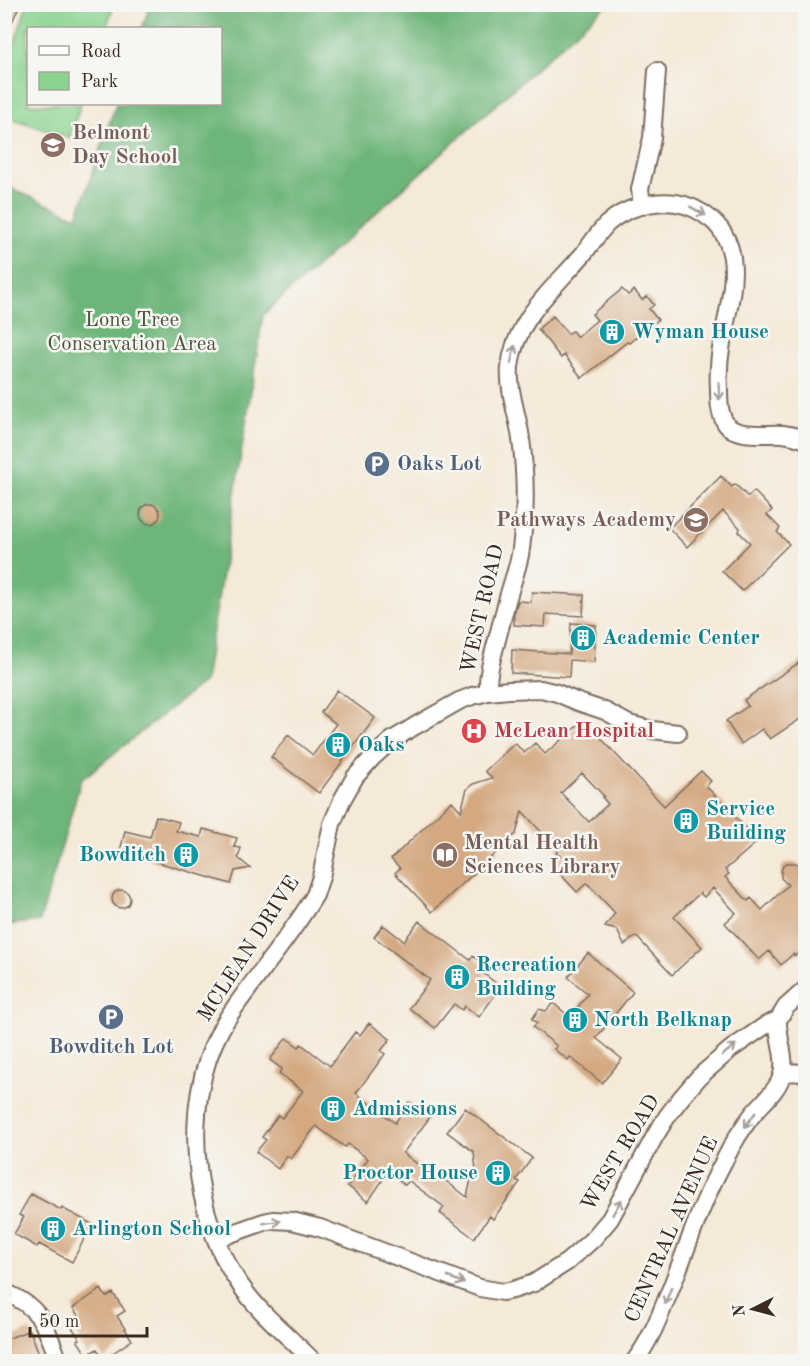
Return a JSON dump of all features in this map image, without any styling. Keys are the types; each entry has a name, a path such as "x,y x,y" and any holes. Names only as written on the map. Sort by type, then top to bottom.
{"street":[{"path":"642,206 640,189 652,138 657,71"},
{"name":"WEST ROAD","path":"488,692 489,673 519,562 524,524 524,471 521,437 511,389 510,368 516,340 540,302 609,223 623,213 642,206 664,202 693,207 717,225 726,241 732,261 733,281 719,369 719,406 724,422 739,432 784,434 806,440"},
{"name":"MCLEAN DRIVE","path":"314,1362 261,1310 246,1293 229,1267 216,1239 204,1202 198,1174 195,1141 196,1116 201,1088 216,1039 229,1016 315,895 334,818 355,777 383,747 403,733 459,701 488,692 549,690 604,711 629,724 678,733"},
{"name":"WEST ROAD","path":"216,1239 264,1222 292,1221 320,1228 469,1285 502,1292 534,1283 556,1269 593,1239 610,1219 668,1114 699,1077 731,1049 766,1025 778,1020 786,1007 806,989"},
{"path":"778,1020 783,1072 806,1073"},
{"name":"CENTRAL AVENUE","path":"634,1362 656,1324 723,1162 752,1116 778,1085 783,1072"},
{"path":"4,1292 22,1300 40,1317 59,1362"}],"green space":[{"path":"27,5 114,5 106,27 27,27 27,105 81,105 69,138 5,116 5,71"},
{"name":"Lone Tree Conservation Area","path":"150,5 606,5 263,315 205,681 81,780 40,921 5,925 5,186 77,217 116,105 222,105 222,27 142,27"}],"building":[{"path":"4,4 20,4 4,40"},
{"name":"Wyman House","path":"622,289 628,295 634,290 642,300 647,296 654,305 649,309 658,320 582,378 564,355 561,358 538,329 553,316 568,334 572,331 577,337 597,320 592,314"},
{"path":"721,476 732,487 735,484 748,497 754,491 772,510 767,515 780,528 777,532 789,544 742,591 722,571 750,543 739,532 740,528 723,511 687,547 669,528"},
{"path":"150,504 157,507 160,514 157,521 150,524 143,521 140,514 143,507"},
{"path":"532,592 584,595 583,616 546,614 545,627 514,625 514,614 518,601 531,602"},
{"name":"Academic Center","path":"571,623 596,625 594,662 570,660 569,677 511,673 512,650 569,654"},
{"path":"806,658 806,715 770,739 762,729 741,744 726,721 748,706 744,700"},
{"name":"Oaks","path":"337,690 375,718 319,793 271,757 288,735 313,755 336,724 321,712"},
{"path":"584,720 664,806 701,771 711,781 706,786 758,841 725,870 729,874 725,877 748,901 751,898 762,910 788,885 781,878 781,871 786,863 796,863 806,873 806,946 781,965 769,951 759,960 725,923 736,913 713,888 704,897 700,893 674,917 702,947 672,975 636,936 624,945 617,930 605,927 615,913 587,883 577,892 551,864 560,856 556,853 558,850 522,811 516,834 492,845 498,851 432,912 395,873 400,868 391,859 452,801 461,811 467,789 473,784 492,778 485,771 515,743 524,753 535,743 545,754","holes":["582,773 604,796 602,797 608,804 589,822 561,793"]},
{"name":"Bowditch","path":"156,816 179,822 176,831 201,837 203,829 237,838 234,847 241,848 238,858 250,868 235,871 231,884 120,851 125,831 150,837"},
{"path":"121,890 127,893 130,899 127,905 121,908 115,905 112,899 115,893"},
{"name":"Recreation Building","path":"419,921 470,960 473,956 489,968 484,974 501,987 479,1017 465,1006 462,1010 454,1004 435,1028 409,1008 430,980 374,937 383,925 404,941"},
{"name":"North Belknap","path":"588,953 633,992 596,1038 622,1059 602,1083 570,1057 568,1060 554,1049 557,1046 533,1027 537,1023 532,1019 539,1009 546,1011 553,1003 570,1017 588,994 568,977"},
{"name":"Admissions","path":"369,1023 390,1039 381,1051 385,1054 356,1093 395,1123 409,1102 430,1117 403,1153 436,1178 438,1175 467,1197 471,1179 476,1171 474,1152 447,1132 465,1108 532,1158 516,1180 520,1182 493,1219 490,1216 474,1238 440,1213 444,1207 409,1181 405,1185 388,1172 368,1202 348,1186 368,1159 348,1144 345,1147 316,1126 291,1159 287,1156 278,1169 256,1152 266,1140 262,1137 278,1115 282,1118 303,1091 279,1073 282,1069 270,1060 286,1038 299,1047 301,1044 330,1066 355,1032 360,1035"},
{"name":"Arlington School","path":"31,1194 92,1224 72,1262 39,1244 37,1247 14,1234 24,1217 19,1215"},
{"path":"101,1289 106,1297 113,1293 125,1311 117,1316 132,1340 104,1359 97,1349 87,1355 71,1326 81,1320 73,1308"},
{"path":"30,1330 42,1362 4,1362 4,1340"}],"place":[{"name":"Belmont Day School","path":"53,145"},
{"name":"Wyman House","path":"612,332"},
{"name":"Oaks Lot","path":"377,464"},
{"name":"Pathways Academy","path":"696,520"},
{"name":"Academic Center","path":"583,638"},
{"name":"McLean Hospital","path":"474,731"},
{"name":"Oaks","path":"338,745"},
{"name":"Service Building","path":"686,821"},
{"name":"Bowditch","path":"186,855"},
{"name":"Mental Health Sciences Library","path":"445,855"},
{"name":"Recreation Building","path":"457,977"},
{"name":"Bowditch Lot","path":"111,1017"},
{"name":"North Belknap","path":"575,1020"},
{"name":"Admissions","path":"333,1109"},
{"name":"Proctor House","path":"498,1173"},
{"name":"Arlington School","path":"53,1229"}]}
